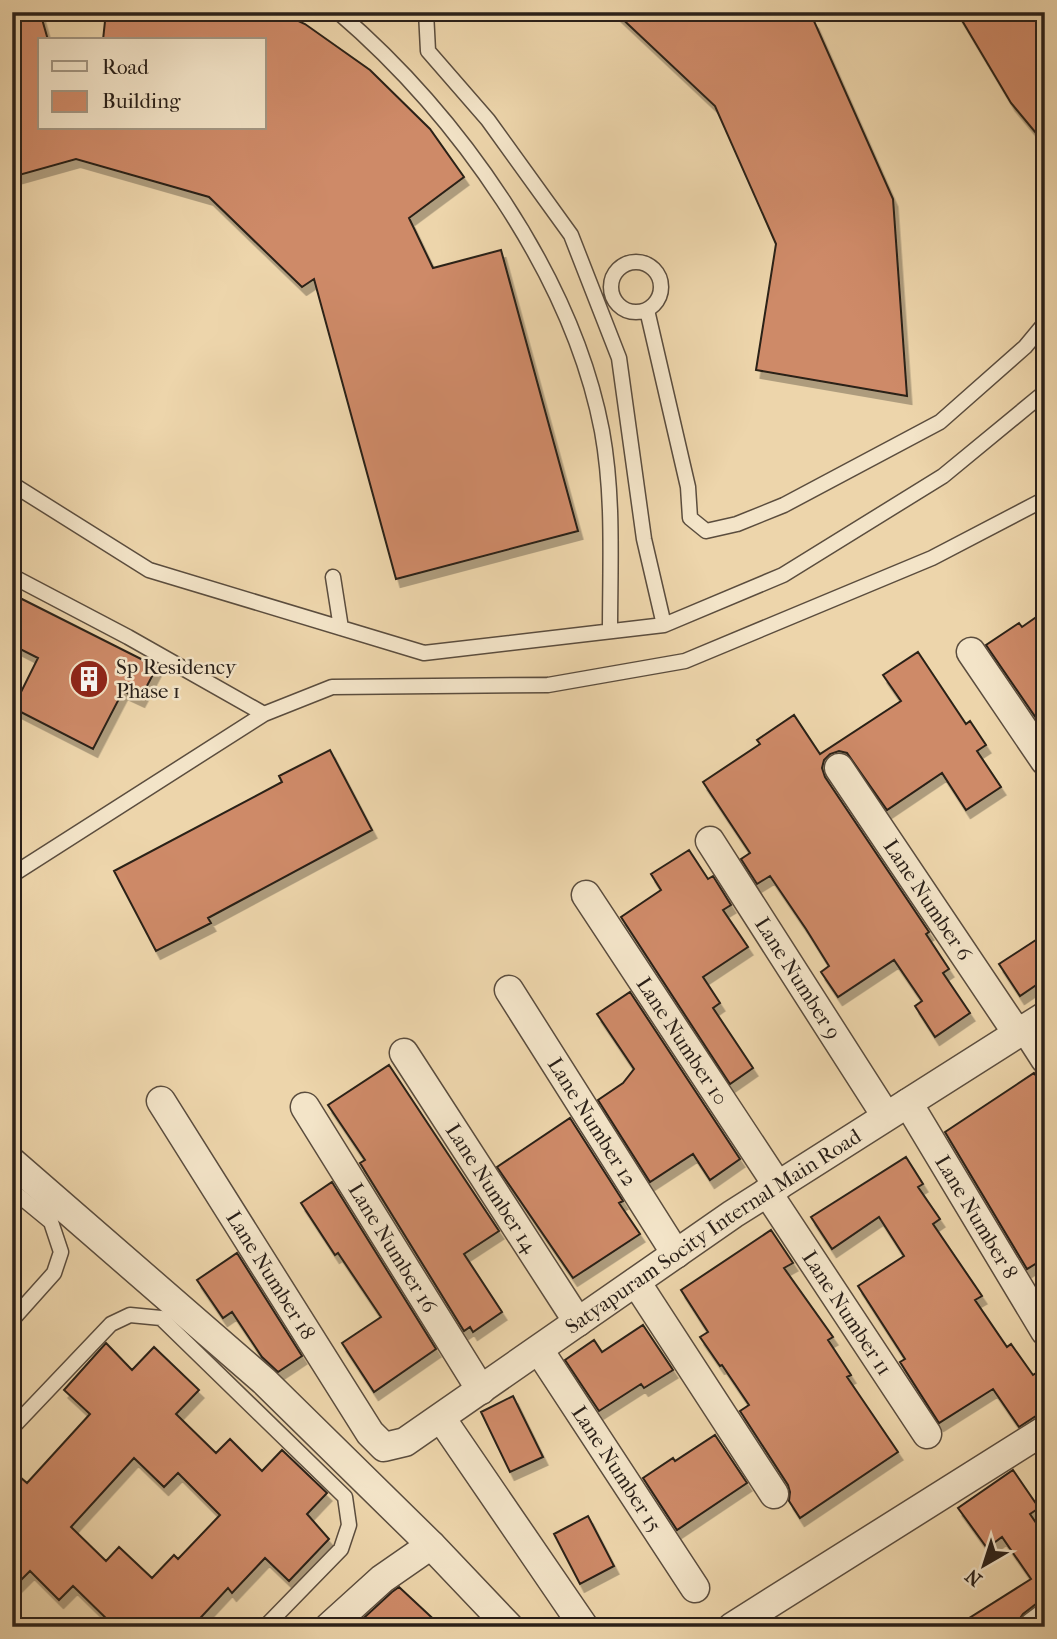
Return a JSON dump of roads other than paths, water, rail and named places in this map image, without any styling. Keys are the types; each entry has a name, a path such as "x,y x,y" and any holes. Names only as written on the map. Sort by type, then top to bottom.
{"street":[{"path":"971,652 1045,761"},
{"name":"Lane Number 6","path":"839,768 1029,1026 1045,1059"},
{"name":"Lane Number 9","path":"710,841 897,1110"},
{"name":"Lane Number 10","path":"586,895 773,1189"},
{"name":"Lane Number 12","path":"509,990 676,1254"},
{"name":"Satyapuram Socity Internal Main Road","path":"384,1447 405,1442 773,1189 1029,1026"},
{"name":"Lane Number 14","path":"404,1053 578,1322"},
{"name":"Lane Number 18","path":"161,1101 370,1433 384,1447"},
{"name":"Lane Number 16","path":"305,1107 481,1390"},
{"name":"Lane Number 8","path":"897,1110 1045,1331"},
{"path":"12,1162 264,1381 509,1627"},
{"name":"Lane Number 11","path":"773,1189 927,1434"},
{"path":"636,1282 774,1494"},
{"name":"Lane Number 15","path":"539,1350 695,1588"},
{"path":"441,1418 584,1627"},
{"path":"732,1627 1045,1430"},
{"path":"329,1627 382,1578 430,1545"},
{"path":"1032,1627 1045,1618"}],"lane":[{"path":"338,12 378,46 420,90 474,156 551,284 573,333 593,389 602,433 611,509 610,631"},
{"path":"426,12 428,51 488,120 571,235 620,358 644,539 664,625"},
{"path":"641,262 654,270 661,284 658,299 647,310 630,311 622,308 615,300 611,285 617,270 624,264 641,262"},
{"path":"596,299 615,300"},
{"path":"647,310 688,486 690,518 706,531 737,524 784,505 940,422 1025,347 1045,323"},
{"path":"12,484 149,570 424,653 664,625 783,575 943,476 1045,392"},
{"path":"15,868 264,714 332,687 548,685 685,661 932,558 1045,499"},
{"path":"12,576 128,637 264,714"},
{"path":"333,577 341,628"},
{"path":"12,1190 51,1222 61,1252 54,1273 12,1320"},
{"path":"12,1428 111,1324 130,1315 161,1318 345,1497 349,1525 341,1549 265,1627"}],"place":[{"name":"Sp Residency Phase 1","path":"89,679"}]}
